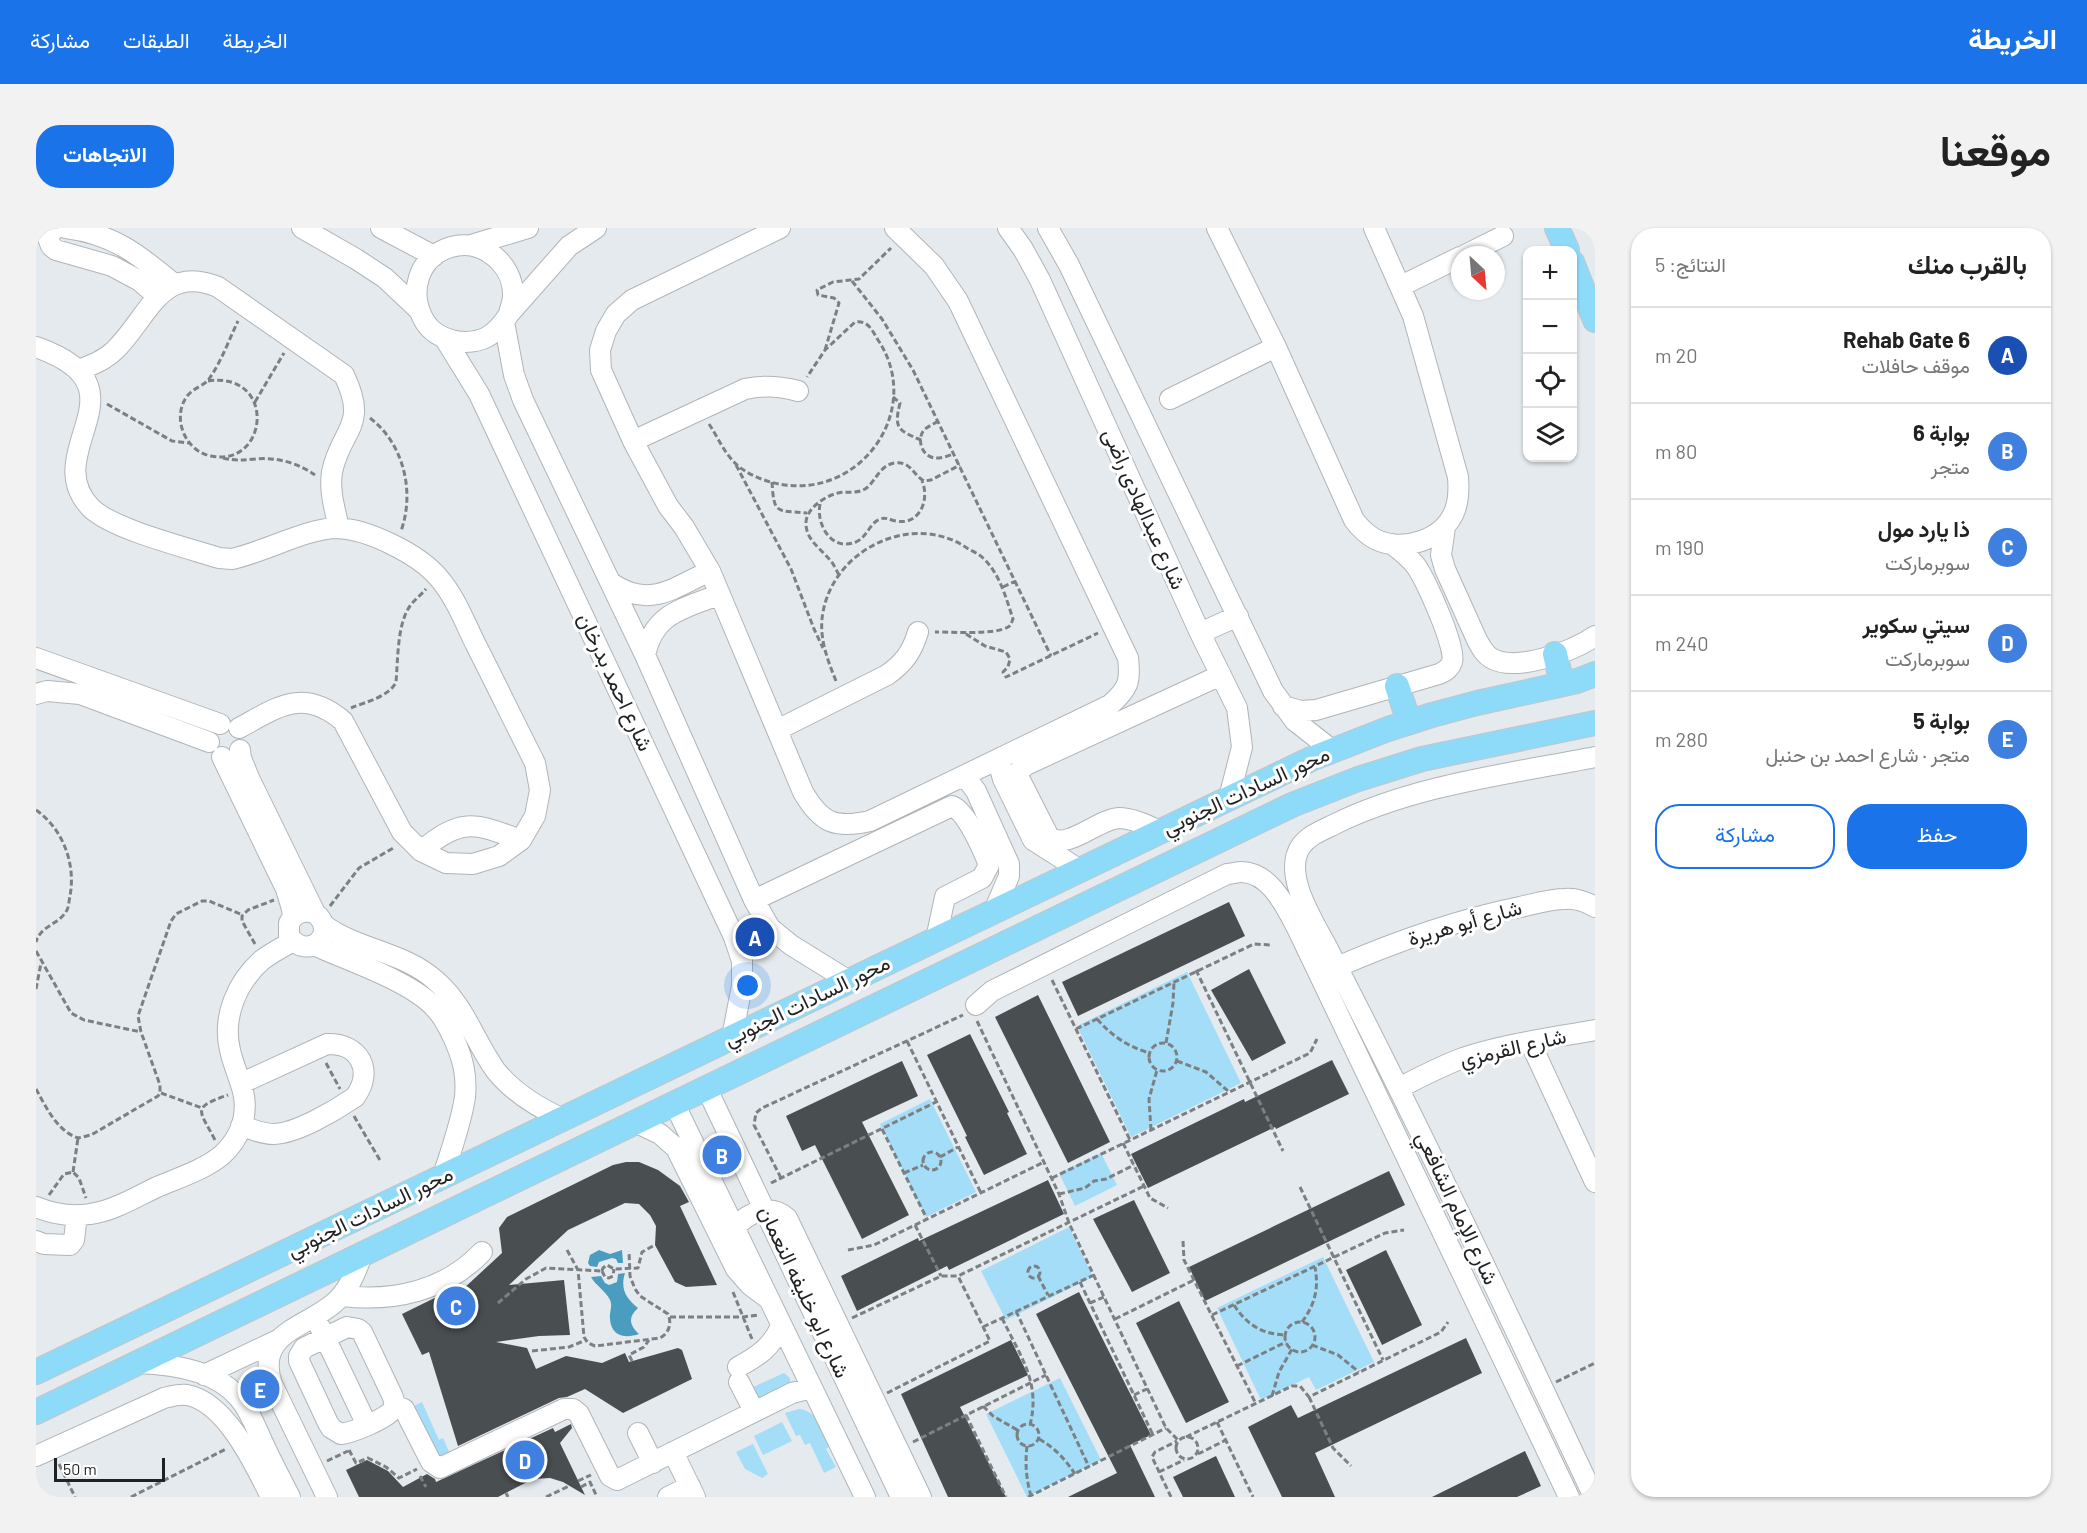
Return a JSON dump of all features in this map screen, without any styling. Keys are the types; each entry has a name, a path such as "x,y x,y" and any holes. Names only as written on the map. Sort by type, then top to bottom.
{"main road":[{"path":"1557,228 1565,246"},
{"path":"1577,275 1595,320"},
{"path":"1555,654 1562,684"},
{"name":"محور السادات الجنوبي","path":"36,1372 1332,750 1409,722 1478,703 1527,694 1577,681 1594,674"},
{"path":"1397,686 1409,722"},
{"name":"محور السادات الجنوبي","path":"36,1412 1292,805 1325,791 1422,759 1595,723"}],"street":[{"path":"54,228 48,233 48,238 51,246 56,250 112,266 140,281 157,296"},
{"path":"66,228 97,234 127,247 174,284"},
{"path":"302,228 385,278 418,310 429,327 445,339 467,342 488,337 569,246 597,228"},
{"path":"381,228 434,256"},
{"path":"418,310 416,291 421,272 434,256 451,247 471,245 528,228"},
{"path":"780,228 632,300 616,314 606,331 600,350 601,370 633,441 668,506 684,527 710,571 803,792 813,810 830,822 850,826 870,821 1110,705 1123,693 1130,676 1128,658 958,301 933,266 899,232"},
{"name":"شارع عبدالهادى راضى","path":"1008,228 1040,280 1200,633 1237,708 1242,747 1228,798"},
{"name":"شارع عبدالهادى راضى","path":"1048,228 1069,265 1273,691 1295,721 1332,750"},
{"path":"1217,228 1276,347 1354,520 1370,536 1392,544 1411,544 1430,538 1445,527"},
{"path":"1374,228 1413,316 1458,477 1459,495 1454,512 1445,527 1441,555 1477,640 1489,657 1503,662 1521,663 1573,649 1595,636"},
{"path":"1483,246 1503,236"},
{"path":"471,245 488,251 502,263 511,279 513,296 506,318"},
{"path":"1401,286 1451,261"},
{"path":"79,370 108,357 117,349 157,296 174,284 189,280 204,281 218,287 344,375 351,390 354,420 332,472 331,488 339,528"},
{"name":"شارع احمد بدرخان","path":"506,318 514,375 523,400 645,655 754,900 770,927 791,945 849,981"},
{"name":"شارع احمد بدرخان","path":"445,339 479,394 734,937 742,961 742,986 732,1037"},
{"path":"36,347 64,359 79,370 92,396 87,425 75,465 75,481 82,497 93,510 113,523 219,558 232,559 311,533 339,528 379,539 422,563 438,577 455,604 535,764 540,790 535,816 521,840 499,856 473,864 446,863 415,845 402,832 343,721 329,710 312,703 294,702 212,731 209,742 213,751 231,753 241,758 320,919 324,933 320,941 306,947 293,941 288,929 293,917 299,912 307,911 320,919 351,941 416,965 449,992 462,1009 488,1057 508,1084 544,1110 563,1119"},
{"path":"1170,399 1276,347"},
{"path":"633,441 745,389 781,386 798,391"},
{"path":"1283,706 1301,711 1316,710 1444,672 1452,662 1452,650 1423,577 1414,564 1392,544"},
{"path":"611,583 626,593 643,597 660,594 710,571"},
{"path":"645,655 649,638 658,624 669,615 720,594"},
{"path":"1200,633 1239,616"},
{"path":"777,730 886,675 902,664 912,649 918,632"},
{"path":"1452,650 1477,640"},
{"path":"36,660 40,669 36,692 80,693 209,742"},
{"path":"36,660 229,726 244,739 231,753"},
{"path":"1160,831 1126,819 1113,819 1064,841 1054,841 1049,837 1018,772 1026,765 1221,675"},
{"path":"231,753 288,894 293,917"},
{"path":"1002,757 1000,768 1003,779 1033,840 1080,870"},
{"path":"1305,925 1294,869 1299,849 1313,835 1366,809 1414,793 1595,757"},
{"path":"963,777 976,792 1008,859 1009,876 994,911"},
{"path":"976,792 1003,779"},
{"path":"754,900 952,807 964,817 989,865 982,878 945,897 936,939"},
{"path":"415,845 463,826 487,828 521,840"},
{"path":"1008,859 1037,844"},
{"path":"972,1012 986,994 1227,874 1242,872 1255,875 1268,884 1305,925"},
{"name":"شارع أبو هريرة","path":"1337,967 1390,944 1492,912 1566,898 1588,903 1595,908"},
{"name":"شارع الإمام الشافعي","path":"1305,925 1337,967 1399,1088 1594,1497"},
{"name":"شارع الإمام الشافعي","path":"1305,925 1503,1360 1569,1497"},
{"path":"38,1208 58,1214 84,1215 105,1211 206,1166 223,1154 234,1141 241,1126 245,1108 243,1086 230,1051 227,1031 238,991 263,959 293,941"},
{"path":"314,945 405,986 421,995 441,1015 465,1067 463,1110 443,1176"},
{"path":"451,1033 470,1025"},
{"name":"شارع القرمزي","path":"1399,1088 1430,1071 1462,1058 1496,1048 1595,1030"},
{"path":"1530,1042 1595,1182"},
{"path":"241,1126 275,1134 287,1133 301,1127 355,1097 361,1089 364,1069 355,1052 337,1044 327,1044 243,1086"},
{"path":"465,1067 488,1057"},
{"name":"شارع ابو خليفه النعمان","path":"711,1085 755,1190 901,1497"},
{"name":"شارع ابو خليفه النعمان","path":"670,1105 713,1200 716,1205 724,1205 735,1227 865,1497"},
{"path":"635,1122 660,1134 676,1149 736,1269 775,1312 772,1342 738,1374 754,1411"},
{"path":"724,1205 741,1200 755,1190"},
{"path":"735,1227 751,1214 765,1210 776,1211 787,1218 921,1497"},
{"path":"36,1241 44,1244 70,1245 84,1215"},
{"path":"342,1296 382,1298 422,1290 458,1273 482,1252"},
{"path":"204,1375 278,1340 315,1317 342,1296 351,1282 363,1253"},
{"path":"315,1317 367,1425"},
{"path":"347,1327 358,1329 362,1332 392,1395 394,1405 389,1414 367,1425 345,1442 331,1428 299,1361 299,1356 304,1348 347,1327"},
{"path":"278,1340 269,1358 268,1367 272,1384 327,1497"},
{"path":"1503,1360 1524,1350"},
{"path":"137,1363 181,1367 204,1375 221,1383 240,1399 290,1497"},
{"path":"240,1399 272,1384"},
{"path":"394,1405 405,1409 431,1462 436,1467 444,1468 570,1408 579,1414 610,1476 617,1480 798,1390 811,1388"},
{"path":"44,1452 164,1398 177,1395 199,1399 226,1423 240,1442 271,1497"},
{"path":"263,1444 294,1429"},
{"path":"638,1433 653,1463"},
{"path":"668,1497 692,1492 674,1452"}],"path":[{"path":"825,350 839,303 834,298 818,295 817,290 833,282 852,281 864,274 899,232"},
{"path":"852,281 882,319 913,370 1051,656"},
{"path":"208,381 245,306"},
{"path":"735,463 763,480 795,487 827,483 856,468 878,444 891,414 894,382 885,351 867,323 855,322 825,350 798,391"},
{"path":"255,403 292,339"},
{"path":"222,457 234,455 244,448 252,439 258,421 255,403 249,393 230,381 219,379 208,381 187,395 180,420 182,431 189,443 203,454 238,461 258,459 286,461 310,471 331,488"},
{"path":"92,396 172,441 189,443"},
{"path":"892,397 900,404 896,422 899,429 921,440"},
{"path":"354,406 380,426 398,453 407,484 406,516 395,547"},
{"path":"700,410 735,463 790,569 824,649 841,697"},
{"path":"938,422 925,429 921,440 924,452 932,457 942,458 954,454"},
{"path":"820,502 818,513 820,525 835,541 846,544 857,542 865,536 875,521 882,518 905,521 915,517 926,500 925,489 914,469 905,464 894,463 885,467 862,491 836,493 820,502 808,513 807,533 812,542 831,561 839,576"},
{"path":"921,480 928,481 960,465"},
{"path":"772,482 774,505 777,508 808,513"},
{"path":"824,649 822,619 830,590 846,564 870,545 898,535 929,534 958,542 983,558 1003,587 1013,619 1009,626 964,632 918,632"},
{"path":"335,715 393,688 396,682 405,613 438,577"},
{"path":"1003,587 1016,581"},
{"path":"964,632 974,641 1006,652 1010,659 1008,667 1003,672 1006,677 1113,626"},
{"path":"36,810 45,816 61,836 70,860 72,885 67,909 57,922 41,931 36,942"},
{"path":"320,919 359,868 415,845"},
{"path":"263,959 242,921 243,915 248,910 288,894"},
{"path":"36,1089 50,1114 69,1133 78,1138 85,1138 155,1099 160,1093 160,1084 141,1032 138,1016 173,917 206,900 243,915"},
{"path":"1076,1029 1254,944 1270,945"},
{"path":"36,951 71,1013 77,1017 141,1032"},
{"path":"36,989 41,963"},
{"path":"1045,966 1130,1140"},
{"path":"1196,970 1283,1151"},
{"path":"1166,1043 1173,1003 1174,981"},
{"path":"781,1178 754,1125 756,1113 762,1108 972,1012 1052,1178 1069,1223 1147,1389 1166,1428 1178,1441"},
{"path":"1096,1019 1107,1032 1120,1041 1149,1053"},
{"path":"1052,1178 1310,1053 1317,1039"},
{"path":"907,1041 981,1193"},
{"path":"1159,1043 1166,1043 1175,1049 1177,1060 1169,1070 1157,1070 1152,1066 1149,1053 1159,1043"},
{"path":"1177,1060 1206,1072 1229,1092"},
{"path":"1151,1130 1149,1099 1157,1070"},
{"path":"202,1108 209,1101 243,1086"},
{"path":"160,1093 202,1108"},
{"path":"755,1190 936,1102"},
{"path":"202,1108 203,1115 223,1154"},
{"path":"882,1129 927,1220"},
{"path":"72,1172 78,1138"},
{"path":"1123,1143 1150,1198 1168,1208"},
{"path":"940,1157 958,1147"},
{"path":"923,1165 924,1155 927,1152 932,1151 940,1157"},
{"path":"923,1165 926,1169 936,1169 941,1161 940,1157"},
{"path":"848,1250 874,1245 1044,1162"},
{"path":"904,1173 923,1165"},
{"path":"1059,1194 1085,1188 1094,1180 1106,1179 1134,1165"},
{"path":"38,1208 64,1174 72,1172"},
{"path":"72,1172 79,1178 84,1215"},
{"path":"839,1324 941,1275 958,1276 1144,1186"},
{"path":"1299,1187 1383,1360"},
{"path":"915,1225 941,1275"},
{"path":"1212,1315 1385,1233 1404,1230"},
{"path":"1184,1241 1184,1260 1256,1404"},
{"path":"602,1271 607,1264 614,1269 639,1267 642,1252 655,1245"},
{"path":"567,1250 578,1270 586,1340 595,1346 649,1340 664,1335 669,1327 670,1317 665,1311 637,1293 632,1284 629,1251"},
{"path":"1302,1322 1311,1327 1314,1341 1303,1352 1292,1349 1286,1342 1285,1335 1291,1325 1302,1322 1311,1310 1316,1296 1315,1267"},
{"path":"498,1303 538,1271 546,1268 602,1271"},
{"path":"602,1271 605,1277 609,1278 613,1276 614,1269"},
{"path":"983,1327 1094,1275"},
{"path":"874,1399 990,1341 958,1276"},
{"path":"1038,1276 1048,1296"},
{"path":"1114,1319 1194,1280"},
{"path":"1080,1282 1154,1435"},
{"path":"731,1288 759,1356"},
{"path":"1090,1303 1104,1297"},
{"path":"1234,1305 1250,1324 1261,1331 1285,1335"},
{"path":"1016,1311 1089,1467"},
{"path":"670,1317 743,1317 775,1312"},
{"path":"1002,1318 1032,1382 1035,1396 1030,1425"},
{"path":"1309,1397 1441,1332 1448,1322"},
{"path":"532,1351 569,1347 586,1340"},
{"path":"632,1361 629,1355 644,1347 649,1340"},
{"path":"1237,1366 1286,1342"},
{"path":"1312,1345 1338,1355 1359,1372"},
{"path":"1272,1396 1279,1372 1292,1349"},
{"path":"1543,1388 1595,1363"},
{"path":"898,1450 1046,1375"},
{"path":"1171,1497 1152,1454 1292,1386 1300,1386 1309,1397 1333,1448 1351,1466"},
{"path":"1134,1395 1147,1389"},
{"path":"983,1406 999,1420 1019,1431"},
{"path":"966,1415 1006,1497"},
{"path":"1217,1422 1253,1497"},
{"path":"1026,1425 1030,1425 1038,1430 1039,1439 1032,1446 1027,1446 1019,1440 1019,1431 1026,1425"},
{"path":"1027,1446 1025,1463 1030,1496 1166,1428"},
{"path":"1186,1437 1193,1438 1197,1444 1196,1454"},
{"path":"1039,1439 1053,1448 1075,1474"},
{"path":"1159,1472 1226,1440"},
{"path":"1178,1441 1177,1454 1186,1459"},
{"path":"131,1497 240,1442"},
{"path":"330,1460 345,1442 356,1463 368,1458 386,1467 399,1478 413,1470"},
{"path":"44,1452 75,1497"},
{"path":"578,1481 592,1474"},
{"path":"421,1478 426,1487"},
{"path":"581,1487 590,1482 597,1497"},
{"path":"546,1497 570,1486"}],"shaded area":[{"path":"1187,972 1241,1083 1131,1137 1077,1026"},
{"path":"930,1099 976,1192 926,1217 880,1124"},
{"path":"1101,1153 1117,1185 1075,1206 1059,1173"},
{"path":"1069,1227 1093,1277 1006,1320 981,1271"},
{"path":"599,1250 610,1254 622,1250 623,1263 618,1263 612,1258 599,1262 597,1267 590,1266 588,1263 590,1255"},
{"path":"1323,1257 1374,1362 1316,1390 1309,1377 1261,1400 1217,1308"},
{"path":"625,1273 623,1284 625,1293 638,1308 631,1321 639,1334 629,1336 620,1335 613,1329 610,1319 610,1300 591,1277 601,1276 609,1285 617,1282 618,1274"},
{"path":"784,1373 790,1378 790,1385 758,1402 751,1388"},
{"path":"1060,1378 1101,1460 1027,1497 986,1414"},
{"path":"422,1402 439,1440 443,1438 452,1459 440,1461 417,1425 422,1422 414,1406"},
{"path":"799,1409 811,1413 819,1422 830,1446 826,1449 836,1467 824,1473 810,1443 805,1445 800,1435 796,1436 785,1413"},
{"path":"782,1422 792,1441 763,1455 754,1436"},
{"path":"753,1444 768,1474 762,1478 745,1469 736,1452"}],"building":[{"path":"1229,902 1245,936 1078,1016 1062,982"},
{"path":"1249,969 1286,1043 1252,1061 1211,990"},
{"path":"1038,995 1110,1142 1068,1163 995,1017"},
{"path":"970,1034 1027,1154 984,1175 927,1055"},
{"path":"1332,1060 1349,1094 1148,1188 1131,1154 1244,1099 1245,1102"},
{"path":"902,1061 918,1096 862,1122 909,1215 862,1239 815,1145 802,1151 786,1116"},
{"path":"639,1162 658,1170 680,1186 689,1202 680,1206 717,1285 686,1287 675,1282 655,1245 656,1226 650,1215 639,1204 625,1203 568,1230 509,1285 564,1280 570,1335 539,1336 496,1342 527,1348 536,1369 566,1356 602,1363 625,1353 629,1362 678,1348 682,1350 692,1379 623,1413 585,1389 559,1398 458,1446 429,1352 422,1355 402,1314 459,1286 462,1290 502,1253 499,1228 507,1217 613,1165"},
{"path":"1389,1171 1405,1205 1205,1301 1189,1267"},
{"path":"1048,1180 1064,1214 949,1270 947,1266 857,1311 841,1276 918,1238 919,1241"},
{"path":"1134,1200 1170,1273 1132,1292 1093,1219"},
{"path":"1386,1250 1422,1325 1382,1345 1346,1270"},
{"path":"1079,1292 1151,1435 1130,1445 1155,1497 1068,1497 1117,1473 1036,1314"},
{"path":"1179,1301 1229,1402 1186,1423 1136,1323"},
{"path":"1466,1338 1482,1373 1315,1453 1335,1497 1282,1497 1248,1427 1291,1405 1298,1418"},
{"path":"1011,1340 1028,1375 960,1407 1006,1497 948,1497 901,1394"},
{"path":"571,1424 572,1428 560,1443 585,1495 563,1482 550,1478 533,1479 498,1497 359,1497 346,1470 367,1460 388,1471 403,1487 427,1474 436,1482 553,1428 555,1432"},
{"path":"1525,1451 1541,1486 1517,1497 1432,1497"},
{"path":"1216,1456 1235,1497 1183,1497 1173,1477"}],"place":[{"name":"Rehab Gate 6","path":"755,937"},
{"name":"بوابة 6","path":"722,1155"},
{"name":"ذا يارد مول","path":"456,1306"},
{"name":"بوابة 5","path":"260,1389"},
{"name":"سيتي سكوير","path":"525,1460"}]}
